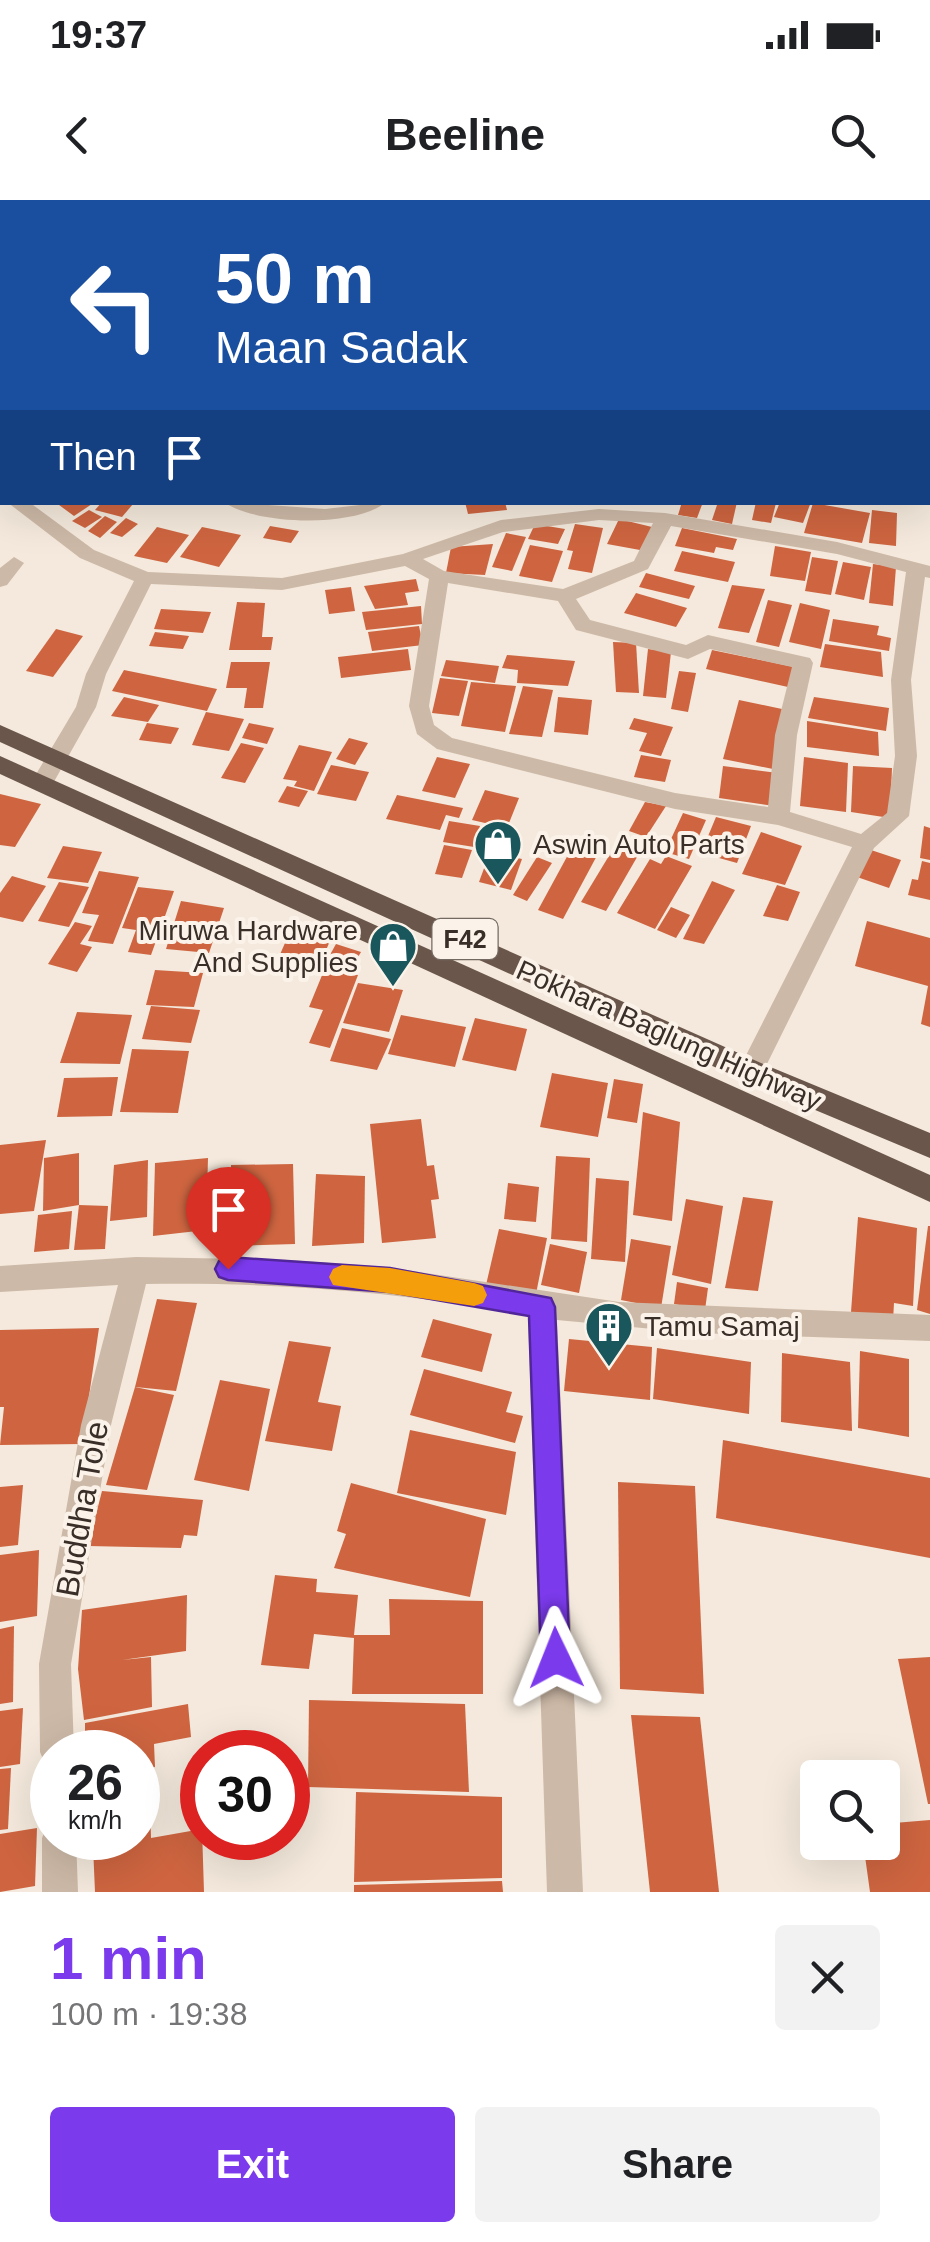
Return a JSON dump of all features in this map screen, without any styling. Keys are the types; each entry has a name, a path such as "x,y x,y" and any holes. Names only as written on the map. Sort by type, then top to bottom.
{"highway":[{"name":"Pokhara Baglung Highway","path":"0,733 51,769 930,1189"},
{"name":"Pokhara Baglung Highway","path":"0,764 51,769 751,1071 929,1143"}],"street":[{"path":"20,505 87,554 146,578 282,584 408,559 441,543 516,520 584,516 666,519 836,548 923,570 901,680 906,756 898,816 865,843 751,1071"},
{"path":"247,505 324,514 364,510 372,505"},
{"path":"408,559 439,576 565,596 641,565 666,519"},
{"path":"0,582 14,563"},
{"path":"439,576 419,706 424,729 445,744 676,801 778,817 865,843"},
{"path":"51,769 146,578"},
{"path":"565,596 582,625 688,652 708,642 796,658 803,663 786,735 778,817"},
{"path":"0,1280 136,1270 228,1269 390,1280 542,1307 710,1320 930,1328"},
{"name":"Buddha Tole","path":"56,1730 55,1664 96,1425 136,1270"},
{"path":"542,1307 565,1892"},
{"path":"59,1860 60,1892"}],"building":[{"path":"59,505 90,505 74,516"},
{"path":"99,505 132,505 122,517 95,510"},
{"path":"466,505 506,505 507,510 468,514"},
{"path":"681,505 702,505 697,518 678,515"},
{"path":"717,505 736,505 732,524 712,520"},
{"path":"755,505 776,505 771,523 752,520"},
{"path":"779,505 810,505 803,523 774,517"},
{"path":"812,505 870,513 862,543 804,533"},
{"path":"89,510 102,517 85,528 72,521"},
{"path":"872,510 897,513 896,546 869,543"},
{"path":"105,516 117,522 100,538 88,531"},
{"path":"126,518 138,524 122,537 110,533"},
{"path":"619,519 652,527 640,550 607,544"},
{"path":"535,524 565,529 558,544 528,539"},
{"path":"575,524 603,528 592,573 568,569 573,551 567,550"},
{"path":"270,526 299,531 291,543 263,538"},
{"path":"157,527 189,535 167,563 134,556"},
{"path":"202,527 241,535 219,567 180,557"},
{"path":"682,528 737,539 733,550 716,547 714,553 675,546"},
{"path":"506,533 526,537 512,571 492,567"},
{"path":"493,544 485,575 446,573 451,547"},
{"path":"530,545 563,551 552,582 519,576"},
{"path":"775,546 811,552 805,581 770,576"},
{"path":"682,551 735,562 728,582 674,571"},
{"path":"812,557 838,561 831,595 805,591"},
{"path":"843,562 871,567 864,600 835,594"},
{"path":"873,564 896,567 893,606 869,603"},
{"path":"646,573 695,586 689,599 639,587"},
{"path":"416,579 419,591 405,593 408,605 375,609 364,586"},
{"path":"732,585 765,589 749,633 718,628"},
{"path":"351,587 355,611 329,614 325,590"},
{"path":"636,593 687,608 676,627 624,613"},
{"path":"768,600 792,605 779,647 756,642"},
{"path":"237,602 265,603 262,637 273,637 271,650 229,650"},
{"path":"800,603 830,610 821,649 789,642"},
{"path":"421,606 422,624 366,630 362,612"},
{"path":"161,609 211,612 203,633 154,629"},
{"path":"833,619 879,626 877,635 891,638 889,651 829,641"},
{"path":"419,626 423,645 372,651 368,632"},
{"path":"56,629 83,636 53,677 26,671"},
{"path":"155,632 189,636 183,649 149,646"},
{"path":"613,642 636,643 639,693 616,692"},
{"path":"825,644 881,652 883,677 820,667"},
{"path":"408,649 411,670 341,678 338,657"},
{"path":"648,649 671,652 666,698 643,696"},
{"path":"712,650 794,667 788,687 706,669"},
{"path":"507,655 575,661 568,686 517,683 518,670 502,668"},
{"path":"446,660 499,666 495,683 441,676"},
{"path":"231,662 270,662 263,708 244,708 247,688 226,688"},
{"path":"124,670 217,689 207,711 112,691"},
{"path":"679,671 696,673 688,712 671,709"},
{"path":"440,678 468,681 459,716 432,713"},
{"path":"471,682 516,686 505,732 461,726"},
{"path":"523,686 553,690 542,737 509,734"},
{"path":"124,697 159,705 148,722 111,716"},
{"path":"558,697 592,700 588,735 554,732"},
{"path":"814,697 889,708 886,731 808,718"},
{"path":"739,700 782,709 773,769 723,759"},
{"path":"206,712 244,719 229,751 192,745"},
{"path":"634,718 673,727 661,756 639,751 647,733 629,729"},
{"path":"807,721 878,732 879,756 807,747"},
{"path":"147,723 179,728 171,744 139,740"},
{"path":"249,723 274,728 267,744 242,738"},
{"path":"349,738 368,743 355,765 336,759"},
{"path":"241,743 264,748 245,783 221,778"},
{"path":"299,745 332,752 314,791 294,786 297,781 283,779"},
{"path":"641,755 671,760 665,782 634,777"},
{"path":"437,757 470,764 455,798 422,791"},
{"path":"804,757 848,763 846,812 800,806"},
{"path":"331,765 369,772 356,801 317,794"},
{"path":"723,766 778,773 774,806 719,798"},
{"path":"853,766 892,768 890,818 851,812"},
{"path":"287,786 308,791 299,807 278,802"},
{"path":"485,790 519,798 507,828 472,820"},
{"path":"0,794 41,804 15,847 0,845"},
{"path":"397,795 463,808 459,818 446,815 440,830 386,819"},
{"path":"645,802 666,806 646,837 629,831"},
{"path":"683,813 706,820 689,859 665,852"},
{"path":"716,817 751,826 737,863 701,853"},
{"path":"449,821 480,826 474,847 443,842"},
{"path":"924,826 930,828 930,860 920,858"},
{"path":"761,832 802,846 785,885 742,874"},
{"path":"621,836 644,845 606,911 581,902"},
{"path":"575,842 600,850 563,919 538,910"},
{"path":"444,845 472,850 462,878 435,874"},
{"path":"63,846 102,852 88,883 47,878"},
{"path":"868,849 901,860 889,888 857,877"},
{"path":"490,852 522,859 511,890 479,882"},
{"path":"666,856 692,866 655,929 617,913 650,859 661,864"},
{"path":"537,857 552,863 527,901 513,895"},
{"path":"922,861 930,863 930,900 908,895 912,879 918,880"},
{"path":"99,871 139,877 113,944 88,941 99,915 82,913"},
{"path":"12,876 46,886 23,922 0,917 0,893"},
{"path":"712,881 735,890 704,944 683,939"},
{"path":"59,882 89,887 69,927 38,921"},
{"path":"777,885 800,892 788,921 763,916"},
{"path":"138,887 174,891 151,955 128,952 136,930 122,928"},
{"path":"181,901 224,908 209,953 166,949"},
{"path":"671,907 690,915 676,938 657,930"},
{"path":"867,921 930,938 930,1027 921,1024 928,986 855,966"},
{"path":"75,922 92,926 80,944 92,947 77,972 48,964"},
{"path":"292,927 332,936 319,967 278,959"},
{"path":"336,944 361,952 351,969 326,962"},
{"path":"325,968 358,975 330,1048 309,1043 323,1010 309,1007"},
{"path":"155,970 203,973 194,1007 146,1005"},
{"path":"358,983 403,990 389,1032 343,1023"},
{"path":"151,1006 200,1010 191,1043 142,1039"},
{"path":"77,1012 132,1015 120,1064 60,1063"},
{"path":"401,1015 466,1027 455,1067 388,1054"},
{"path":"475,1018 527,1029 516,1071 462,1060"},
{"path":"342,1028 391,1039 377,1070 330,1061"},
{"path":"132,1049 189,1051 178,1113 120,1112"},
{"path":"552,1073 608,1083 598,1137 540,1127"},
{"path":"118,1077 112,1116 57,1117 64,1078"},
{"path":"614,1079 643,1084 637,1123 607,1118"},
{"path":"643,1112 680,1122 672,1221 633,1215"},
{"path":"421,1119 427,1166 434,1165 439,1199 431,1200 436,1238 382,1243 370,1124"},
{"path":"46,1140 34,1211 0,1214 0,1145"},
{"path":"79,1153 79,1205 43,1211 44,1158"},
{"path":"556,1156 590,1158 587,1242 551,1239"},
{"path":"208,1158 206,1230 153,1236 155,1163"},
{"path":"148,1160 147,1217 110,1221 114,1165"},
{"path":"293,1164 295,1244 228,1246 231,1165"},
{"path":"316,1174 365,1176 364,1243 312,1246"},
{"path":"596,1178 629,1181 625,1262 591,1259"},
{"path":"508,1183 539,1187 536,1222 504,1219"},
{"path":"743,1197 773,1201 758,1291 725,1288"},
{"path":"686,1199 723,1206 711,1284 672,1275"},
{"path":"79,1205 108,1206 105,1249 74,1250"},
{"path":"72,1211 69,1249 34,1252 38,1215"},
{"path":"858,1217 917,1228 913,1306 894,1303 893,1321 851,1312"},
{"path":"930,1226 930,1314 917,1310"},
{"path":"499,1229 547,1238 536,1294 486,1285"},
{"path":"631,1239 671,1246 661,1308 621,1300"},
{"path":"550,1244 587,1252 579,1293 541,1285"},
{"path":"677,1282 708,1288 705,1310 674,1304"},
{"path":"157,1299 197,1303 176,1391 135,1387"},
{"path":"433,1319 492,1334 482,1372 421,1357"},
{"path":"99,1328 82,1444 0,1445 4,1407 0,1407 0,1330"},
{"name":"Tamu Samaj","path":"569,1339 652,1347 650,1400 564,1391"},
{"path":"289,1341 331,1347 318,1402 341,1406 332,1451 265,1441"},
{"path":"657,1348 751,1362 749,1414 653,1399"},
{"path":"860,1351 909,1359 909,1437 858,1428"},
{"path":"782,1353 850,1362 852,1431 781,1422"},
{"path":"424,1369 512,1392 506,1412 523,1416 515,1443 410,1415"},
{"path":"220,1380 270,1389 249,1491 194,1480"},
{"path":"135,1387 174,1395 147,1490 106,1485"},
{"path":"410,1430 516,1452 506,1515 397,1493"},
{"path":"723,1440 930,1478 930,1558 716,1518"},
{"path":"618,1482 695,1486 704,1694 620,1689"},
{"path":"351,1483 486,1519 470,1597 334,1568 346,1534 337,1531"},
{"path":"23,1485 18,1545 0,1547 0,1487"},
{"path":"102,1491 203,1500 197,1536 184,1535 181,1548 88,1546"},
{"path":"39,1550 37,1616 0,1622 0,1555"},
{"path":"275,1575 317,1579 316,1592 358,1595 354,1635 390,1635 389,1599 483,1601 483,1694 352,1694 354,1638 314,1634 309,1669 261,1665"},
{"path":"187,1595 186,1651 122,1660 151,1657 152,1707 84,1720 78,1669 82,1610"},
{"path":"14,1626 13,1702 0,1704 0,1629"},
{"path":"930,1657 930,1804 928,1804 898,1659"},
{"path":"309,1700 465,1704 469,1792 310,1787"},
{"path":"188,1704 190,1730 180,1730 180,1739 160,1743 160,1730 85,1730 85,1723"},
{"path":"23,1708 20,1764 0,1767 0,1711"},
{"path":"631,1715 700,1717 719,1892 650,1892"},
{"path":"11,1768 8,1829 0,1830 0,1769"},
{"path":"356,1792 502,1797 502,1878 354,1882"},
{"path":"930,1820 930,1892 870,1892 866,1860 900,1860 900,1822"},
{"path":"30,1829 30,1860 36,1860 35,1886 0,1892 0,1834"},
{"path":"180,1833 180,1860 203,1860 204,1892 95,1892 94,1860 160,1860 160,1836"},
{"path":"502,1881 503,1892 354,1892 354,1885"}],"slow traffic":[{"path":"342,1277 390,1280 474,1295"}],"place":[{"name":"Aswin Auto Parts","path":"498,886"},
{"name":"Miruwa Hardware And Supplies","path":"393,988"},
{"name":"Tamu Samaj","path":"609,1368"}],"route":[{"path":"228,1269 390,1280 542,1307 556,1658"}]}
